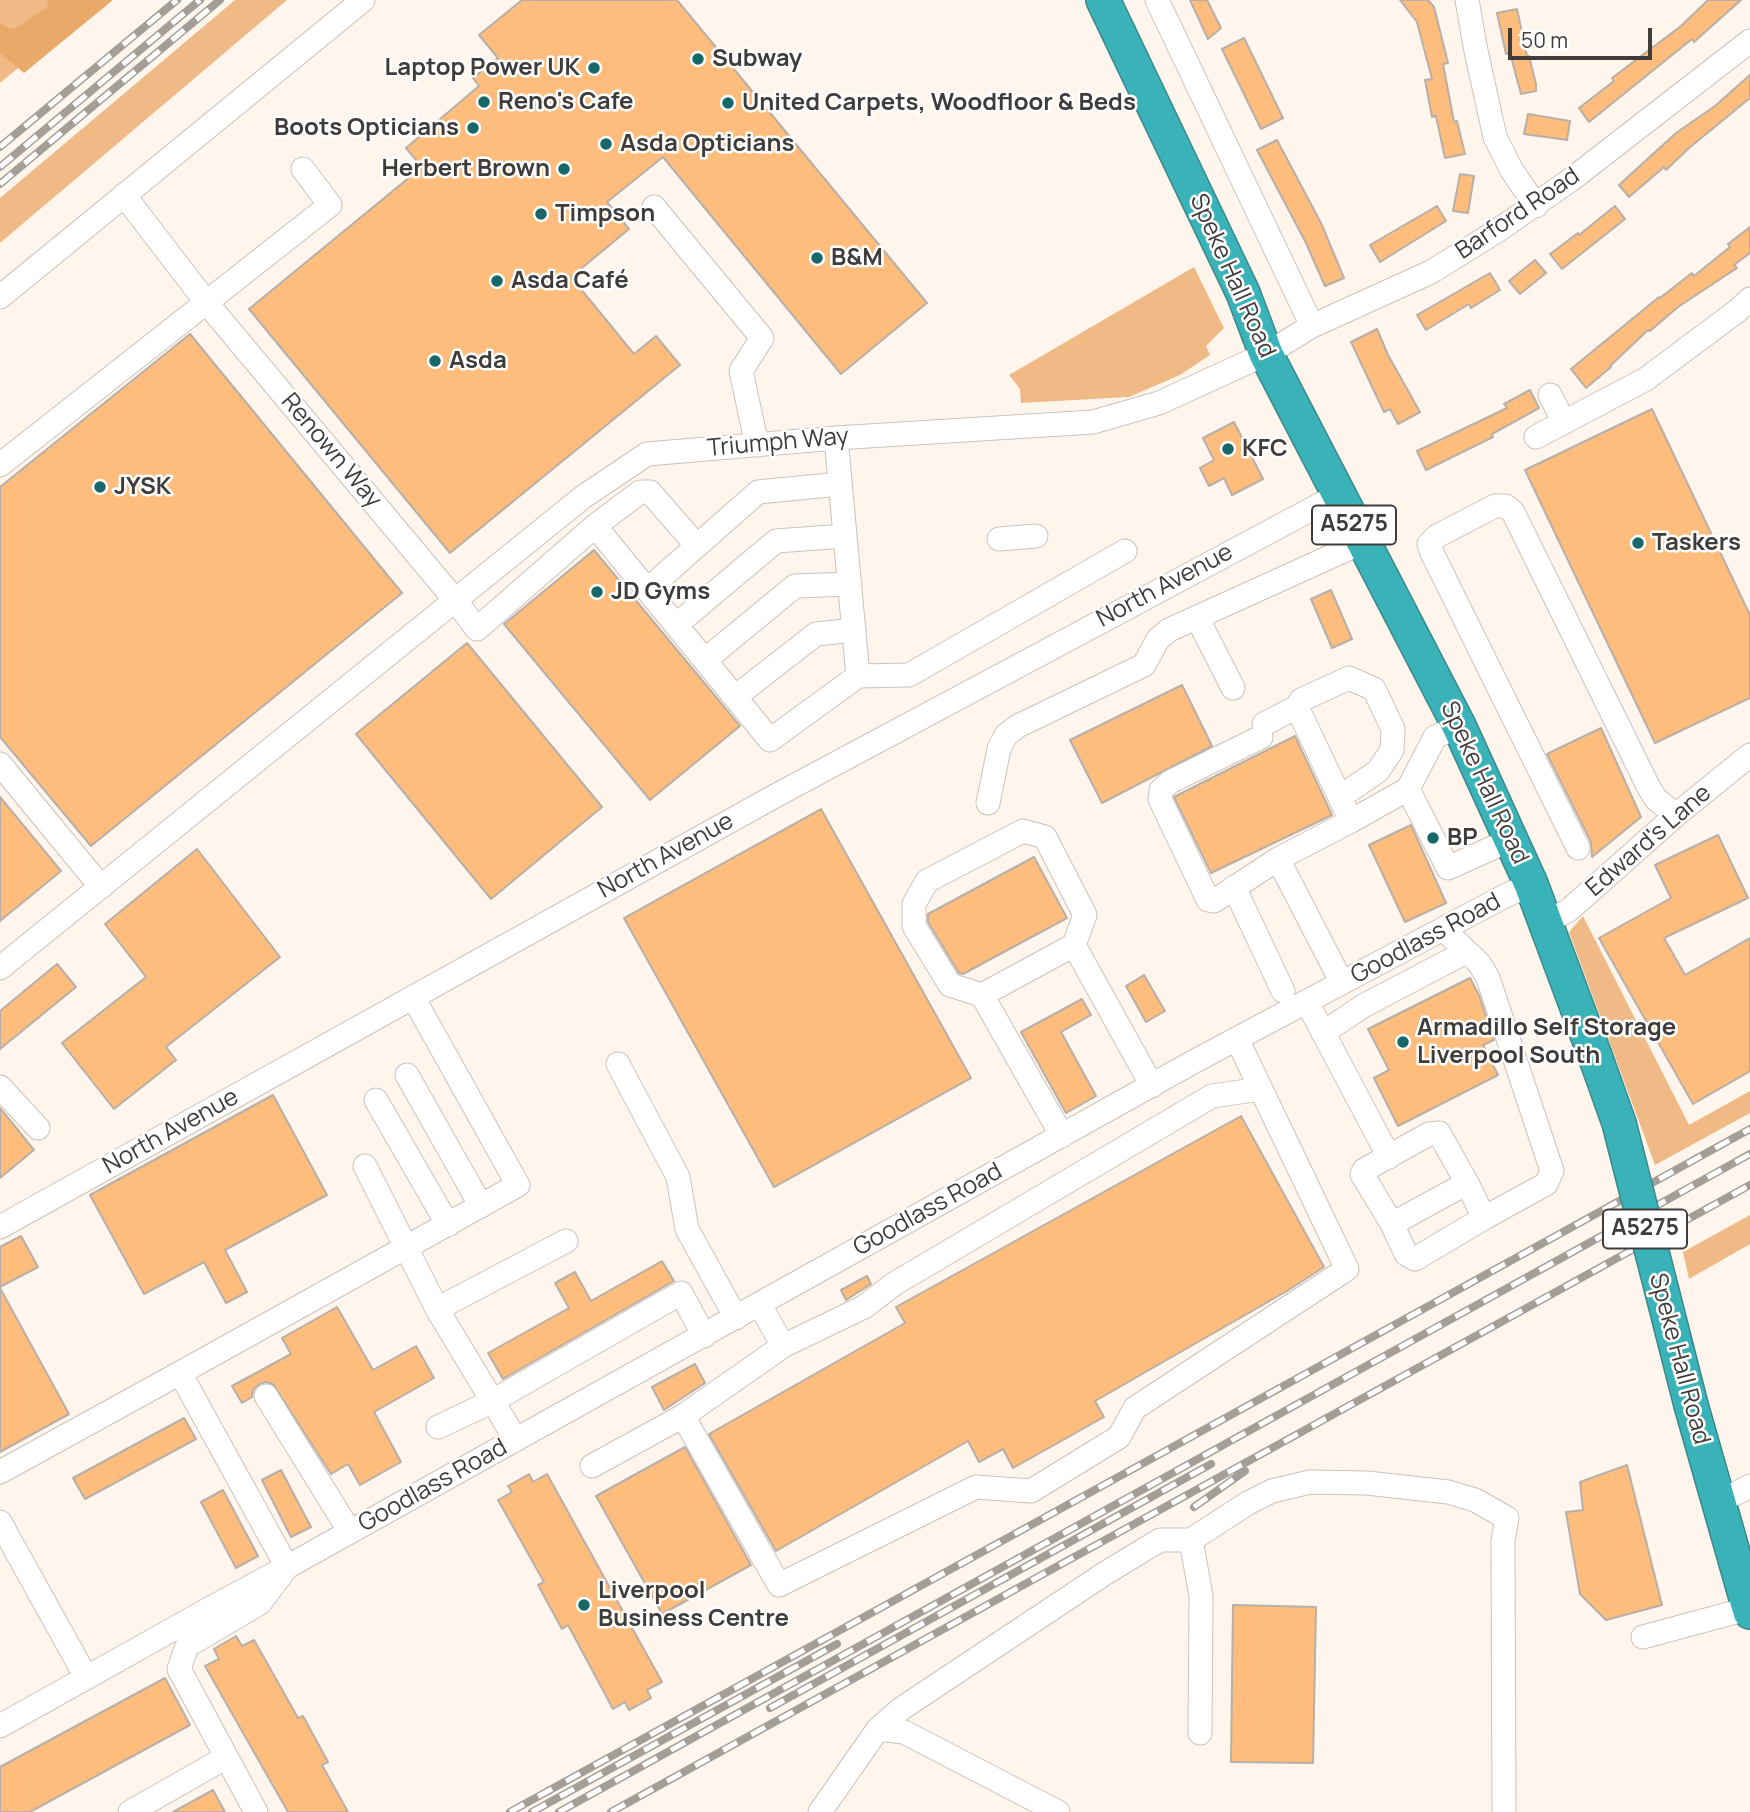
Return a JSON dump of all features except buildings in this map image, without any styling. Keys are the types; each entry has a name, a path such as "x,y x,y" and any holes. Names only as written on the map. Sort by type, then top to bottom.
{"highway":[{"name":"Speke Hall Road","path":"1103,0 1243,293 1266,354 1459,726 1531,884 1619,1123 1691,1405 1750,1609"}],"street":[{"path":"0,297 363,0"},
{"name":"Speke Hall Road","path":"1157,0 1312,326"},
{"path":"1467,0 1495,137 1511,169 1536,206"},
{"name":"Barford Road","path":"1266,354 1312,326 1431,272 1536,206 1750,41"},
{"path":"0,465 330,205 303,169"},
{"name":"Renown Way","path":"124,195 206,302 477,629 595,526"},
{"path":"654,207 762,338 741,371 757,444"},
{"path":"1536,437 1646,379 1750,299"},
{"name":"Triumph Way","path":"0,968 583,497 647,454 836,438 1093,422 1159,403 1266,354"},
{"path":"1550,395 1564,422"},
{"path":"836,438 858,676"},
{"path":"647,590 758,492 840,484"},
{"path":"697,546 650,492 640,492 595,526 770,740 858,676 909,675 1125,551"},
{"name":"North Avenue","path":"0,1227 787,789 1338,495"},
{"path":"1578,848 1429,544 1437,536 1495,506 1506,506 1513,512 1649,788 1656,799 1676,815"},
{"path":"676,625 776,541 845,536"},
{"path":"999,539 1036,536"},
{"path":"988,803 999,749 1006,735 1018,726 1144,665 1158,639 1169,630 1363,542"},
{"path":"705,660 795,586 850,584"},
{"path":"1197,617 1233,688"},
{"path":"735,698 816,634 854,630"},
{"path":"1340,797 1378,771 1392,750 1393,729 1374,690 1349,678 1301,700 1297,707 1262,731 1170,782 1161,790 1160,799 1208,900 1214,901 1278,859 1408,789 1435,737 1459,726"},
{"path":"1297,707 1351,821"},
{"name":"Edward's Lane","path":"1546,922 1570,910 1676,815 1750,755"},
{"path":"0,764 101,887"},
{"path":"1408,789 1448,868 1510,840"},
{"path":"982,995 1074,945 1085,915 1045,837 1023,831 927,881 914,904 914,926 950,985 982,995 1062,1136"},
{"path":"1278,859 1342,983"},
{"name":"Goodlass Road","path":"0,1726 1237,1039 1531,884"},
{"path":"1234,887 1283,991"},
{"path":"1443,929 1479,963 1488,978 1552,1171 1546,1184 1484,1217 1415,1259 1406,1254 1392,1224 1362,1174 1364,1170 1429,1134 1439,1133 1484,1217"},
{"path":"1074,945 1152,1086"},
{"path":"1323,1033 1363,1006 1466,951"},
{"path":"0,1472 518,1185 413,997"},
{"path":"1307,1002 1389,1157"},
{"path":"683,1416 779,1585 976,1487 1031,1491 1119,1437 1135,1408 1347,1269 1237,1039"},
{"path":"618,1064 678,1177 687,1229 736,1318"},
{"path":"407,1075 481,1206"},
{"path":"0,1087 38,1128"},
{"path":"592,1466 683,1416 783,1346 864,1307 894,1284 1212,1096 1261,1089"},
{"path":"376,1100 448,1225"},
{"path":"365,1166 437,1310 516,1440"},
{"path":"1392,1224 1467,1183"},
{"path":"437,1310 566,1241"},
{"path":"438,1427 491,1402 681,1293 704,1336"},
{"path":"760,1305 783,1346"},
{"path":"180,1373 287,1567 260,1603 187,1646 178,1669 256,1812"},
{"path":"266,1396 340,1537"},
{"path":"820,1812 878,1729 901,1709 1160,1540 1191,1540 1248,1503 1272,1491 1310,1482 1367,1483 1448,1492 1475,1500 1507,1518 1503,1541 1504,1812"},
{"path":"1719,1502 1750,1486"},
{"path":"0,1522 86,1677"},
{"path":"1191,1540 1201,1596 1200,1733"},
{"path":"1643,1637 1750,1609"},
{"path":"878,1729 904,1732 1059,1812"},
{"path":"130,1812 225,1758"}],"shaded area":[{"path":"0,0 100,0 0,83"},
{"path":"48,0 113,0 24,73 0,53 0,22 15,29 47,7"},
{"path":"235,0 287,0 0,243 0,198"},
{"path":"1194,267 1224,328 1206,346 1210,355 1180,375 1129,397 1021,403 1020,389 1009,375"},
{"path":"1583,916 1689,1125 1750,1091 1750,1113 1655,1165 1569,932"},
{"path":"1750,1215 1750,1244 1689,1279 1683,1252"}],"railway":[{"path":"0,147 177,0"},
{"path":"0,167 200,0"},
{"path":"0,184 220,0"},
{"path":"510,1812 1750,1129"},
{"path":"559,1812 1750,1154"},
{"path":"611,1812 1750,1185"},
{"path":"770,1708 1211,1464"},
{"path":"1194,1507 1245,1471"},
{"path":"532,1812 837,1644"}],"place":[{"name":"Subway","path":"698,59"},
{"name":"Laptop Power UK","path":"594,68"},
{"name":"Reno's Cafe","path":"484,102"},
{"name":"United Carpets, Woodfloor & Beds","path":"728,103"},
{"name":"Boots Opticians","path":"473,128"},
{"name":"Asda Opticians","path":"606,144"},
{"name":"Herbert Brown","path":"564,169"},
{"name":"Timpson","path":"541,214"},
{"name":"B&M","path":"817,258"},
{"name":"Asda Café","path":"497,281"},
{"name":"Asda","path":"435,361"},
{"name":"KFC","path":"1228,449"},
{"name":"JYSK","path":"100,487"},
{"name":"Taskers","path":"1638,543"},
{"name":"JD Gyms","path":"597,592"},
{"name":"BP","path":"1433,838"},
{"name":"Armadillo Self Storage Liverpool South","path":"1403,1042"},
{"name":"Liverpool Business Centre","path":"584,1605"}]}
